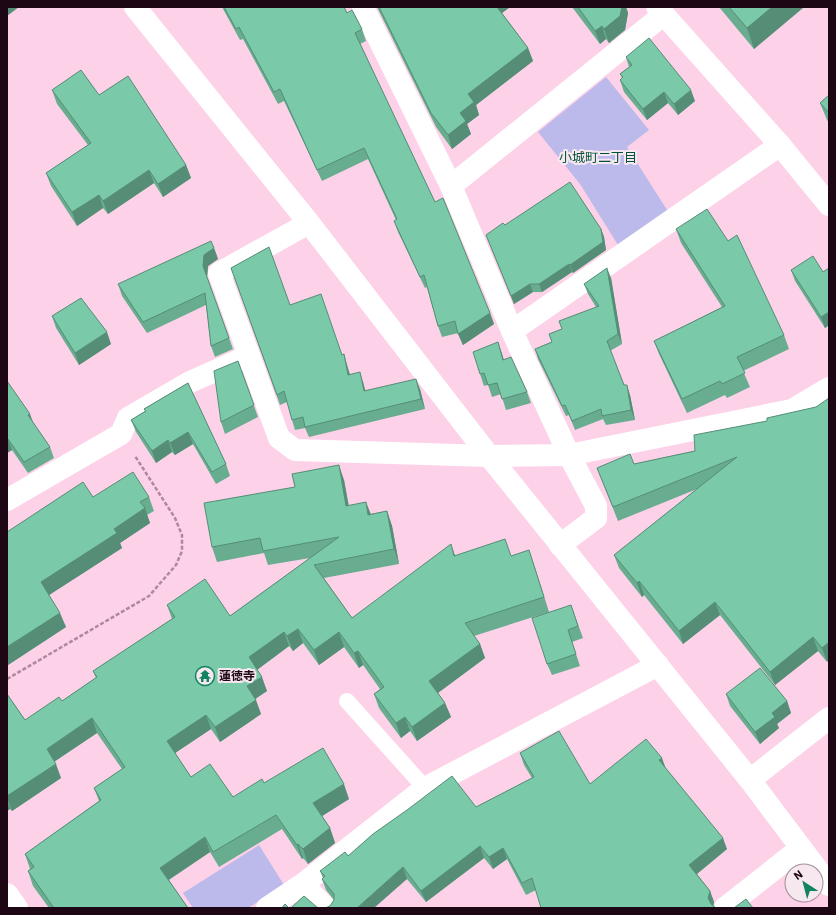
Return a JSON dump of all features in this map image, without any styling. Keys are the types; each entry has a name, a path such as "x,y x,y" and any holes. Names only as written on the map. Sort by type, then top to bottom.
{"street":[{"path":"135,7 309,224 489,456 750,780 829,884"},
{"path":"363,7 451,186 512,331 570,455 596,506 596,518 560,545"},
{"path":"451,186 660,11 780,145 829,205"},
{"path":"512,331 780,145"},
{"path":"309,224 219,273 279,438 295,450 489,456 570,455 792,410 829,388"},
{"path":"7,500 121,434 128,418 190,382 249,356"},
{"path":"267,908 303,884 425,788 658,665"},
{"path":"750,780 829,718"},
{"path":"724,908 801,848"},
{"path":"303,884 326,908"},
{"path":"7,894 17,908"}],"lane":[{"path":"347,701 425,788"}],"path":[{"path":"7,679 148,596 176,565 182,550 182,535 176,518 121,434"}],"shaded area":[{"path":"606,77 649,130 627,147 669,213 618,245 580,184 538,132"},
{"path":"259,845 284,885 248,908 193,908 183,893"}],"building":[{"path":"224,7 344,7 347,13 352,10 362,29 355,33 435,202 443,198 490,313 458,334 455,321 438,326 424,275 420,277 394,221 397,219 364,148 317,170 280,89 274,92 239,27 236,29"},
{"path":"379,7 497,7 528,48 468,94 474,102 460,113 466,121 448,135 431,113"},
{"path":"578,7 622,7 620,16 604,29 602,26 595,31"},
{"path":"729,7 772,7 747,28"},
{"path":"649,38 691,90 674,104 664,92 643,109 620,80 623,77 620,74 632,65 626,57"},
{"path":"81,70 99,95 128,76 186,165 158,184 149,170 103,201 99,195 72,212 46,173 91,143 52,90"},
{"path":"829,95 829,113 820,103"},
{"path":"570,182 601,229 603,242 539,284 530,284 511,296 486,235 503,223 505,225"},
{"path":"707,209 728,241 737,235 784,335 737,357 745,373 722,384 720,381 682,399 654,341 725,306 676,229"},
{"path":"211,241 214,248 204,255 203,266 229,338 211,346 205,293 143,322 118,284"},
{"path":"269,247 290,305 321,294 342,355 344,354 348,375 360,372 364,391 416,379 421,399 305,427 303,417 292,420 284,391 277,395 231,268"},
{"path":"813,256 823,272 829,268 829,312 821,317 791,270"},
{"path":"607,268 618,334 607,341 624,385 627,385 631,410 602,416 601,409 572,421 565,405 562,406 535,349 552,342 549,334 562,329 559,321 599,306 584,284"},
{"path":"81,298 107,332 75,353 52,316"},
{"path":"498,342 503,360 511,357 527,392 502,399 497,383 488,385 484,373 480,374 473,352"},
{"path":"238,361 254,405 221,422 214,371"},
{"path":"7,381 30,414 28,415 50,447 24,462 8,439 7,440"},
{"path":"188,383 226,464 212,472 188,432 170,443 168,440 152,451 131,420 146,411 144,409"},
{"path":"829,398 829,642 822,648 813,637 770,672 715,602 679,631 639,581 637,583 614,555 737,457 613,507 597,468 630,454 634,464 695,451 694,435 767,421 767,418 816,407"},
{"path":"339,465 346,506 366,502 368,515 387,511 394,549 314,565 352,618 451,544 454,556 505,539 511,556 529,550 544,597 465,623 480,644 429,681 445,703 412,727 405,717 396,723 374,694 384,687 358,651 354,653 339,632 314,650 298,629 287,636 284,632 249,657 262,677 247,686 256,700 215,727 206,715 167,741 191,777 210,764 233,797 262,779 264,783 323,748 344,784 313,803 330,828 303,849 298,844 297,845 276,815 213,852 205,837 160,868 188,908 54,908 28,871 34,867 25,854 101,800 94,788 125,767 92,718 47,749 56,764 7,796 7,694 25,720 59,697 62,701 97,677 93,671 175,617 167,605 205,579 230,616 339,537 263,551 260,538 212,547 204,503 295,487 292,474"},
{"path":"133,472 149,497 140,502 145,508 114,529 117,533 41,582 60,613 7,647 7,532 83,482 93,497"},
{"path":"571,605 578,626 568,630 576,654 547,664 532,618"},
{"path":"760,668 787,701 772,713 775,717 755,732 726,694"},
{"path":"559,731 590,784 646,739 662,758 659,760 723,838 689,865 710,891 708,898 711,904 716,908 541,908 532,878 522,883 503,848 489,857 480,846 421,891 403,867 357,908 325,908 330,906 334,900 334,894 322,879 325,876 320,871 345,852 348,856 373,834 452,776 476,807 534,777 520,753"},
{"path":"304,896 318,908 291,908"},
{"path":"746,899 753,908 734,908"},
{"path":"285,904 289,908 282,908"}],"place":[{"name":"蓮徳寺","path":"205,676"}],"district":[{"name":"小城町二丁目","path":"598,157"}]}
